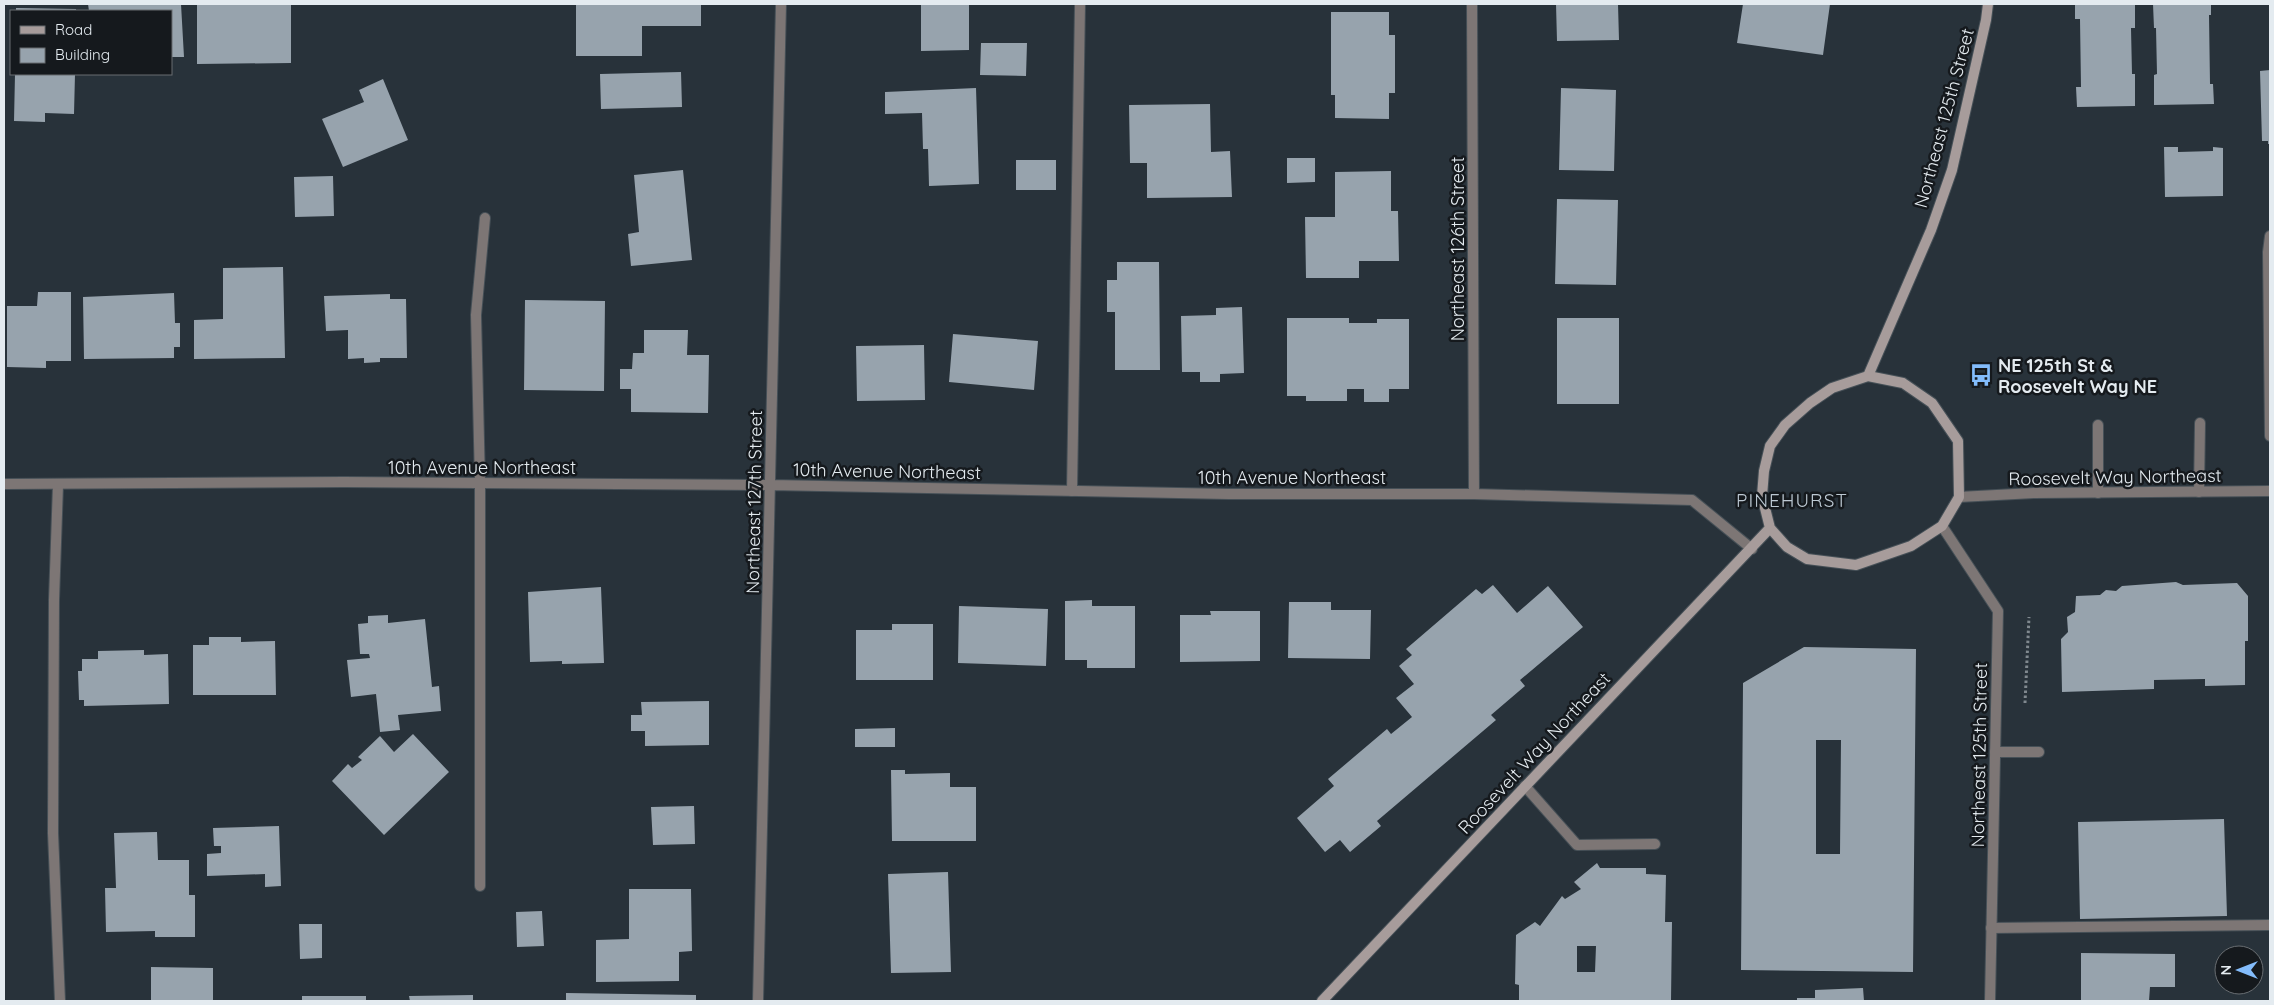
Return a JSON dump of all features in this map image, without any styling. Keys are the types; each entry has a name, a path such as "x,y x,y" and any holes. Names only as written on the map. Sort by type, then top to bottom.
{"main road":[{"name":"Northeast 125th Street","path":"1868,376 1927,239 1952,170 1988,4"},
{"path":"1868,376 1903,383 1932,403 1958,440 1960,497 1942,526 1911,546 1856,565 1807,559 1787,547 1770,528 1762,496 1764,471 1770,446 1785,425 1810,403 1832,388 1868,376"},
{"name":"Roosevelt Way Northeast","path":"1322,1001 1770,528"}],"street":[{"name":"Northeast 127th Street","path":"758,1001 781,4"},
{"path":"1072,491 1080,4"},
{"name":"Northeast 126th Street","path":"1472,4 1474,494"},
{"path":"480,886 480,483 476,315 485,218"},
{"path":"2270,236 2268,252 2268,353 2270,436"},
{"path":"2199,492 2200,423"},
{"path":"2098,425 2098,493"},
{"name":"10th Avenue Northeast","path":"4,484 344,482 770,485 1228,494 1474,494 1692,500 1752,549"},
{"path":"58,485 54,600 53,833 60,1001"},
{"name":"Roosevelt Way Northeast","path":"1960,497 2270,491"},
{"name":"Northeast 125th Street","path":"1942,526 1998,611 1990,1001"},
{"path":"1995,752 2039,752"},
{"path":"1526,786 1577,845 1655,844"},
{"path":"1991,928 2270,925"}],"path":[{"path":"2023,709 2027,693 2029,617"}],"building":[{"path":"88,4 181,4 184,57 172,57 172,10 89,10"},
{"path":"197,4 291,4 291,63 197,64"},
{"path":"576,4 701,4 701,26 642,26 642,56 576,56"},
{"path":"921,4 969,4 969,50 921,51"},
{"path":"1556,4 1618,4 1619,40 1557,41"},
{"path":"1743,4 1830,4 1823,55 1737,43"},
{"path":"2075,4 2135,4 2135,28 2131,28 2132,74 2135,74 2135,106 2077,107 2076,87 2081,87 2080,19 2075,19"},
{"path":"2153,4 2211,4 2211,15 2209,15 2210,84 2213,84 2214,104 2154,105 2154,75 2157,74 2156,28 2154,28"},
{"path":"16,8 76,9 76,10 16,10"},
{"path":"1331,12 1389,12 1389,35 1395,35 1395,93 1389,93 1389,119 1335,118 1335,95 1331,95"},
{"path":"981,43 1027,43 1026,76 980,75"},
{"path":"2270,70 2270,144 2268,144 2268,141 2262,141 2260,71"},
{"path":"681,72 682,107 601,109 600,74"},
{"path":"15,75 75,75 74,114 45,113 45,122 14,121"},
{"path":"383,79 408,140 343,167 322,119 364,102 359,90"},
{"path":"976,88 979,184 929,186 928,149 923,149 922,113 885,114 885,92"},
{"path":"1561,88 1616,90 1614,171 1559,170"},
{"path":"1210,104 1211,152 1230,151 1232,197 1147,198 1147,163 1130,163 1129,105"},
{"path":"2164,147 2178,147 2178,152 2213,151 2213,147 2223,148 2223,196 2165,197"},
{"path":"1287,158 1315,158 1315,182 1287,183"},
{"path":"1016,160 1056,160 1056,190 1016,190"},
{"path":"683,170 692,260 631,266 628,234 639,232 634,175"},
{"path":"1391,171 1391,211 1398,211 1399,261 1359,261 1359,278 1306,278 1305,217 1335,217 1335,172"},
{"path":"333,176 334,216 295,217 294,177"},
{"path":"1557,199 1618,200 1616,285 1555,284"},
{"path":"1117,262 1159,262 1160,370 1115,370 1115,312 1107,312 1107,280 1117,280"},
{"path":"283,267 285,358 194,359 194,320 223,319 223,268"},
{"path":"38,292 71,292 71,361 46,361 46,368 7,367 7,306 37,306"},
{"path":"174,293 175,323 180,323 180,347 174,347 174,358 84,359 83,297"},
{"path":"390,294 390,299 406,299 407,358 380,358 380,362 364,363 364,358 348,359 348,330 326,331 324,296"},
{"path":"525,300 605,301 604,391 524,390"},
{"path":"1242,307 1244,373 1220,374 1220,382 1200,382 1200,372 1182,372 1181,316 1216,315 1216,308"},
{"path":"1287,318 1349,318 1349,323 1377,323 1377,319 1409,319 1409,389 1389,389 1389,402 1364,402 1364,389 1347,389 1347,401 1306,401 1306,396 1287,396"},
{"path":"1557,318 1619,318 1619,404 1557,404"},
{"path":"644,330 688,330 687,355 709,355 708,413 631,412 631,389 620,389 620,369 632,369 633,353 644,353"},
{"path":"953,334 1038,341 1034,390 949,382"},
{"path":"924,345 925,400 857,401 856,346"},
{"path":"2176,582 2183,585 2237,583 2248,596 2248,641 2245,641 2245,685 2205,686 2205,679 2154,680 2154,689 2062,692 2061,639 2068,632 2067,617 2075,612 2076,596 2100,595 2106,590 2116,591 2122,586"},
{"path":"1493,585 1517,613 1548,586 1583,627 1520,680 1525,686 1491,715 1496,720 1377,821 1381,826 1350,852 1340,840 1325,852 1297,818 1334,786 1328,779 1387,729 1391,734 1412,717 1396,698 1414,684 1399,666 1412,655 1406,649 1476,589 1482,594"},
{"path":"601,587 604,663 562,664 562,661 530,662 528,592"},
{"path":"1092,600 1092,606 1135,606 1135,668 1087,668 1087,660 1065,660 1065,601"},
{"path":"1289,602 1331,602 1331,610 1371,610 1370,659 1288,658"},
{"path":"959,606 1048,609 1046,666 958,663"},
{"path":"1210,611 1260,611 1260,661 1180,662 1180,615 1211,615"},
{"path":"388,615 388,623 425,619 432,687 439,686 441,711 398,715 400,730 380,732 376,694 351,697 347,660 370,658 369,654 360,654 358,624 368,623 368,616"},
{"path":"892,624 933,624 933,680 856,680 856,630 892,630"},
{"path":"209,637 241,637 241,642 275,641 276,695 193,695 193,645 209,645"},
{"path":"1804,647 1916,649 1913,972 1741,970 1743,683","holes":["1816,740 1841,740 1840,854 1816,854"]},
{"path":"144,650 144,655 168,654 169,704 84,706 84,700 79,700 78,671 82,671 82,659 98,659 98,651"},
{"path":"709,701 709,745 645,746 645,731 631,731 631,715 642,715 641,702"},
{"path":"895,728 895,747 855,747 855,729"},
{"path":"413,734 449,772 384,835 332,781 348,764 352,768 362,760 358,757 380,736 394,752"},
{"path":"891,770 905,770 905,774 950,773 950,787 976,787 976,841 892,841"},
{"path":"694,806 695,844 653,845 651,807"},
{"path":"2224,819 2227,916 2080,919 2078,822"},
{"path":"279,826 281,886 265,887 265,874 207,876 207,854 221,853 221,846 214,846 213,828"},
{"path":"157,832 158,860 189,860 189,895 195,895 195,937 155,937 155,931 106,932 105,888 116,888 114,833"},
{"path":"1597,863 1600,868 1646,868 1646,874 1666,875 1665,922 1672,922 1671,1001 1519,1001 1519,985 1515,984 1516,935 1535,922 1540,926 1562,896 1565,899 1581,889 1574,882","holes":["1577,946 1596,946 1595,972 1577,972"]},
{"path":"948,872 951,972 891,973 888,874"},
{"path":"629,889 691,889 692,951 679,952 679,981 596,982 596,940 629,939"},
{"path":"542,911 544,946 517,947 516,912"},
{"path":"299,924 322,924 322,958 300,959"},
{"path":"2081,953 2175,954 2175,987 2150,987 2149,1001 2081,1001"},
{"path":"151,967 213,968 213,1001 151,1001"},
{"path":"1863,988 1864,1001 1797,1001 1797,998 1815,998 1815,990"},
{"path":"566,993 696,995 696,1001 566,1001"},
{"path":"473,995 473,1001 410,1001 409,996"},
{"path":"302,996 366,996 366,1001 302,1001"}],"place":[{"name":"NE 125th St & Roosevelt Way NE","path":"1981,375"}],"district":[{"name":"PINEHURST","path":"1792,500"}]}
